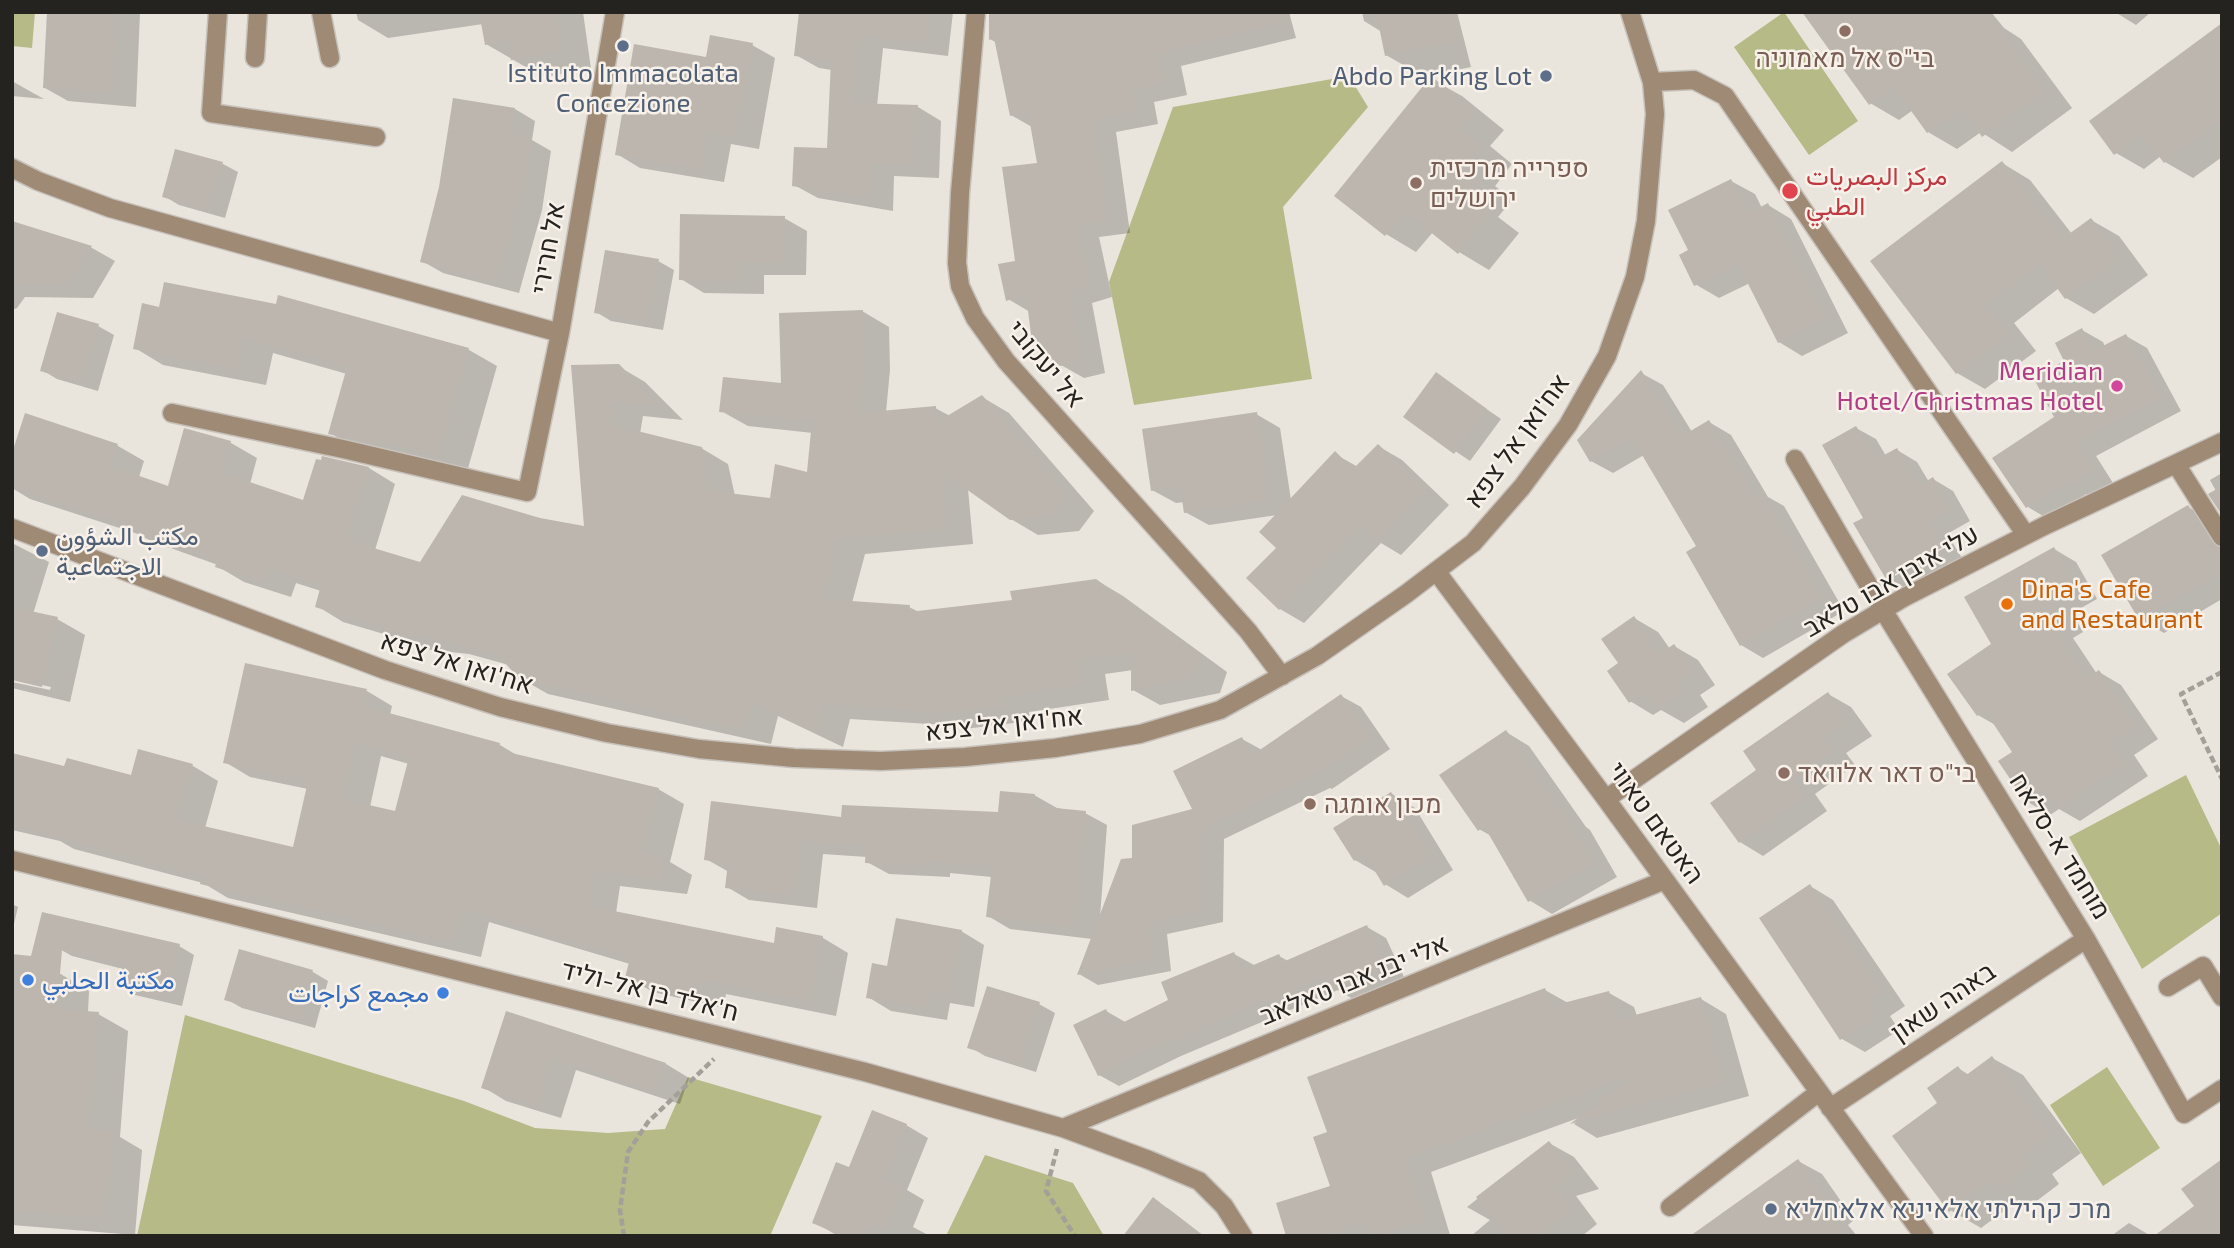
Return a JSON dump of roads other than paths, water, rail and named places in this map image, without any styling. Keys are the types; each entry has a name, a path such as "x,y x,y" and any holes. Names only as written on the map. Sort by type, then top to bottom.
{"street":[{"path":"218,12 211,113 376,137"},
{"path":"255,58 258,12"},
{"path":"321,12 330,58"},
{"name":"אל חרירי","path":"172,413 527,492 560,333 615,12"},
{"name":"אל יעקובי","path":"976,12 960,193 957,263 960,286 975,318 1006,360 1248,631 1282,676"},
{"name":"אח'ואן אל צפא","path":"12,528 385,670 500,707 607,733 699,749 794,758 881,761 965,757 1055,748 1140,734 1220,710 1317,656 1473,543 1522,487 1568,425 1607,356 1635,277 1646,221 1655,114 1652,82 1630,12"},
{"path":"1652,82 1694,80 1725,96 2026,535"},
{"path":"12,168 38,181 110,208 560,333"},
{"name":"עלי איבן אבו טלאב","path":"1606,799 1843,634 1883,610 2026,535 2222,442"},
{"name":"מוחמד א-סלאח","path":"1795,459 1883,610 2086,939 2184,1114 2222,1089"},
{"path":"2176,464 2222,537"},
{"name":"האטאם טאווי","path":"1436,572 1606,799 1924,1236"},
{"name":"ח'אלד בן אל-וליד","path":"12,860 865,1072 1063,1128 1199,1181 1224,1206 1243,1236"},
{"name":"אלי יבנ אבו טאלאב","path":"1063,1128 1665,880"},
{"name":"באהה שאון","path":"1830,1108 2086,939"},
{"path":"2168,987 2203,966 2222,997"},
{"path":"1670,1208 1819,1092"}],"place":[{"name":"בי\"ס אל מאמוניה","path":"1845,31"},
{"name":"Istituto Immacolata Concezione","path":"623,46"},
{"name":"Abdo Parking Lot","path":"1546,76"},
{"name":"ספרייה מרכזית ירושלים","path":"1416,183"},
{"name":"مركز البصريات الطبي","path":"1790,191"},
{"name":"Meridian Hotel/Christmas Hotel","path":"2117,386"},
{"name":"مكتب الشؤون الاجتماعية","path":"42,551"},
{"name":"Dina's Cafe and Restaurant","path":"2007,604"},
{"name":"בי\"ס דאר אלוואד","path":"1784,773"},
{"name":"מכון אומגה","path":"1310,804"},
{"name":"مكتبة الحلبي","path":"28,980"},
{"name":"مجمع كراجات","path":"443,993"},
{"name":"מרכ קהילתי אלאיניא אלאחליא","path":"1771,1209"}]}
